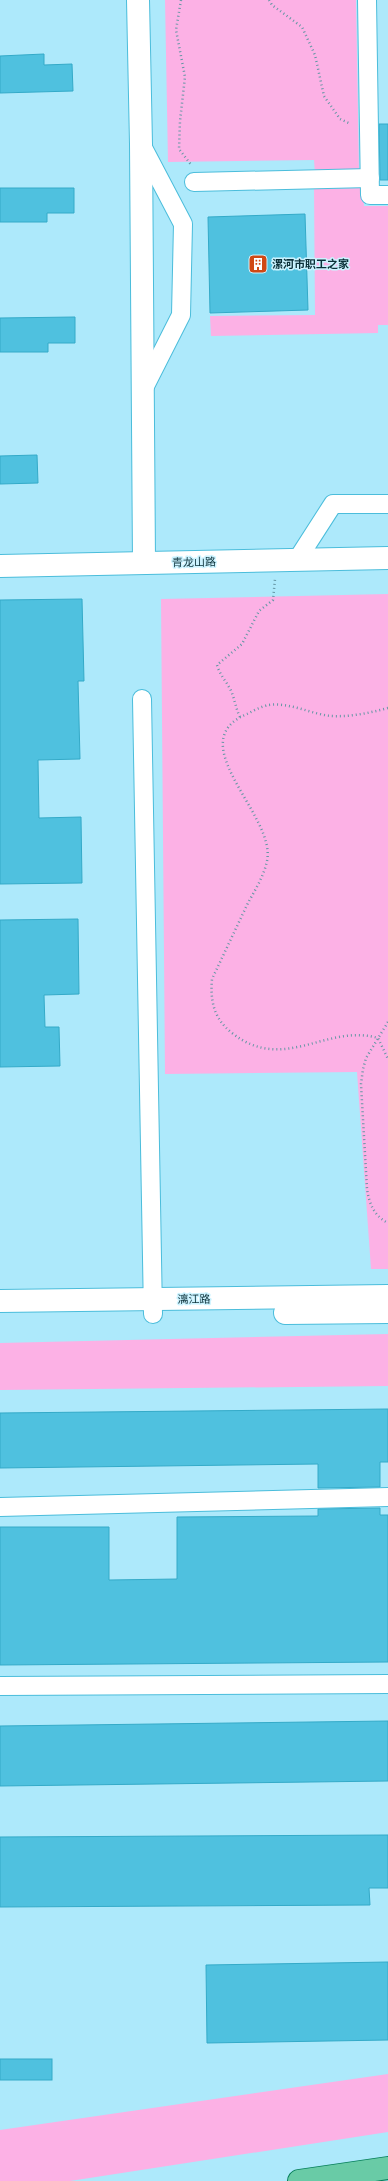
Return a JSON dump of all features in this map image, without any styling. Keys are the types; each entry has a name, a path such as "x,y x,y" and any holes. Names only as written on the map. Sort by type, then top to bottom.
{"main road":[{"path":"299,2181 388,2168"}],"street":[{"path":"138,0 141,144 144,563"},
{"path":"367,0 370,196 388,195"},
{"path":"141,144 182,224 181,315 142,392"},
{"path":"199,182 370,178"},
{"path":"287,560 333,504 388,504"},
{"name":"青龙山路","path":"0,566 388,558"},
{"path":"142,699 152,1307"},
{"name":"漓江路","path":"0,1315 388,1296"},
{"name":"漓江路","path":"0,1301 152,1307 388,1312"},
{"path":"0,1507 388,1497"},
{"path":"0,1686 388,1684"}],"path":[{"path":"181,0 176,30 185,77 180,121 179,149 199,182"},
{"path":"269,0 272,5 302,28 315,55 324,96 340,119 369,130"},
{"path":"240,717 234,704 233,695 220,674 217,666 242,644 259,611 274,600 287,560"},
{"path":"388,708 358,716 331,716 269,705 240,717 229,724 224,734 222,744 224,757 229,770 254,813 263,835 267,860 212,979 211,996 215,1014 224,1027 238,1039 266,1049 295,1049 350,1034 365,1034 378,1038 388,1059"},
{"path":"388,1022 366,1058 361,1084 367,1189 370,1204 376,1214 388,1223"}],"shaded area":[{"path":"165,0 356,0 359,173 315,174 314,160 168,162"},
{"path":"363,188 364,206 388,206 388,325 378,325 378,333 211,336 210,316 315,315 314,189"},
{"path":"388,594 388,1269 371,1269 357,1072 165,1074 161,599"},
{"path":"388,1334 388,1386 0,1390 0,1343"},
{"path":"388,2074 388,2132 70,2181 0,2181 0,2130"}],"building":[{"path":"44,54 44,65 72,64 73,91 0,93 0,56"},
{"path":"379,124 388,124 388,180 380,180"},
{"path":"0,188 74,188 74,213 47,213 47,222 0,222"},
{"name":"漯河市职工之家","path":"305,214 308,310 210,313 208,217"},
{"path":"75,317 75,343 48,343 48,352 0,352 0,318"},
{"path":"37,455 38,483 0,484 0,456"},
{"path":"82,599 84,681 78,681 80,759 38,760 39,818 81,817 82,883 0,884 0,600"},
{"path":"78,919 79,994 44,995 45,1027 59,1027 60,1066 0,1067 0,920"},
{"path":"388,1409 388,1462 380,1462 380,1487 318,1488 318,1464 0,1468 0,1413"},
{"path":"380,1508 380,1515 388,1515 388,1662 0,1665 0,1527 109,1527 109,1580 177,1579 177,1517 318,1516 318,1509"},
{"path":"388,1721 388,1781 0,1786 0,1726"},
{"path":"388,1835 388,1888 369,1888 370,1905 0,1907 0,1837"},
{"path":"388,1962 388,2040 207,2043 206,1965"},
{"path":"0,2059 52,2059 52,2080 0,2080"}],"place":[{"name":"漯河市职工之家","path":"258,264"}]}
